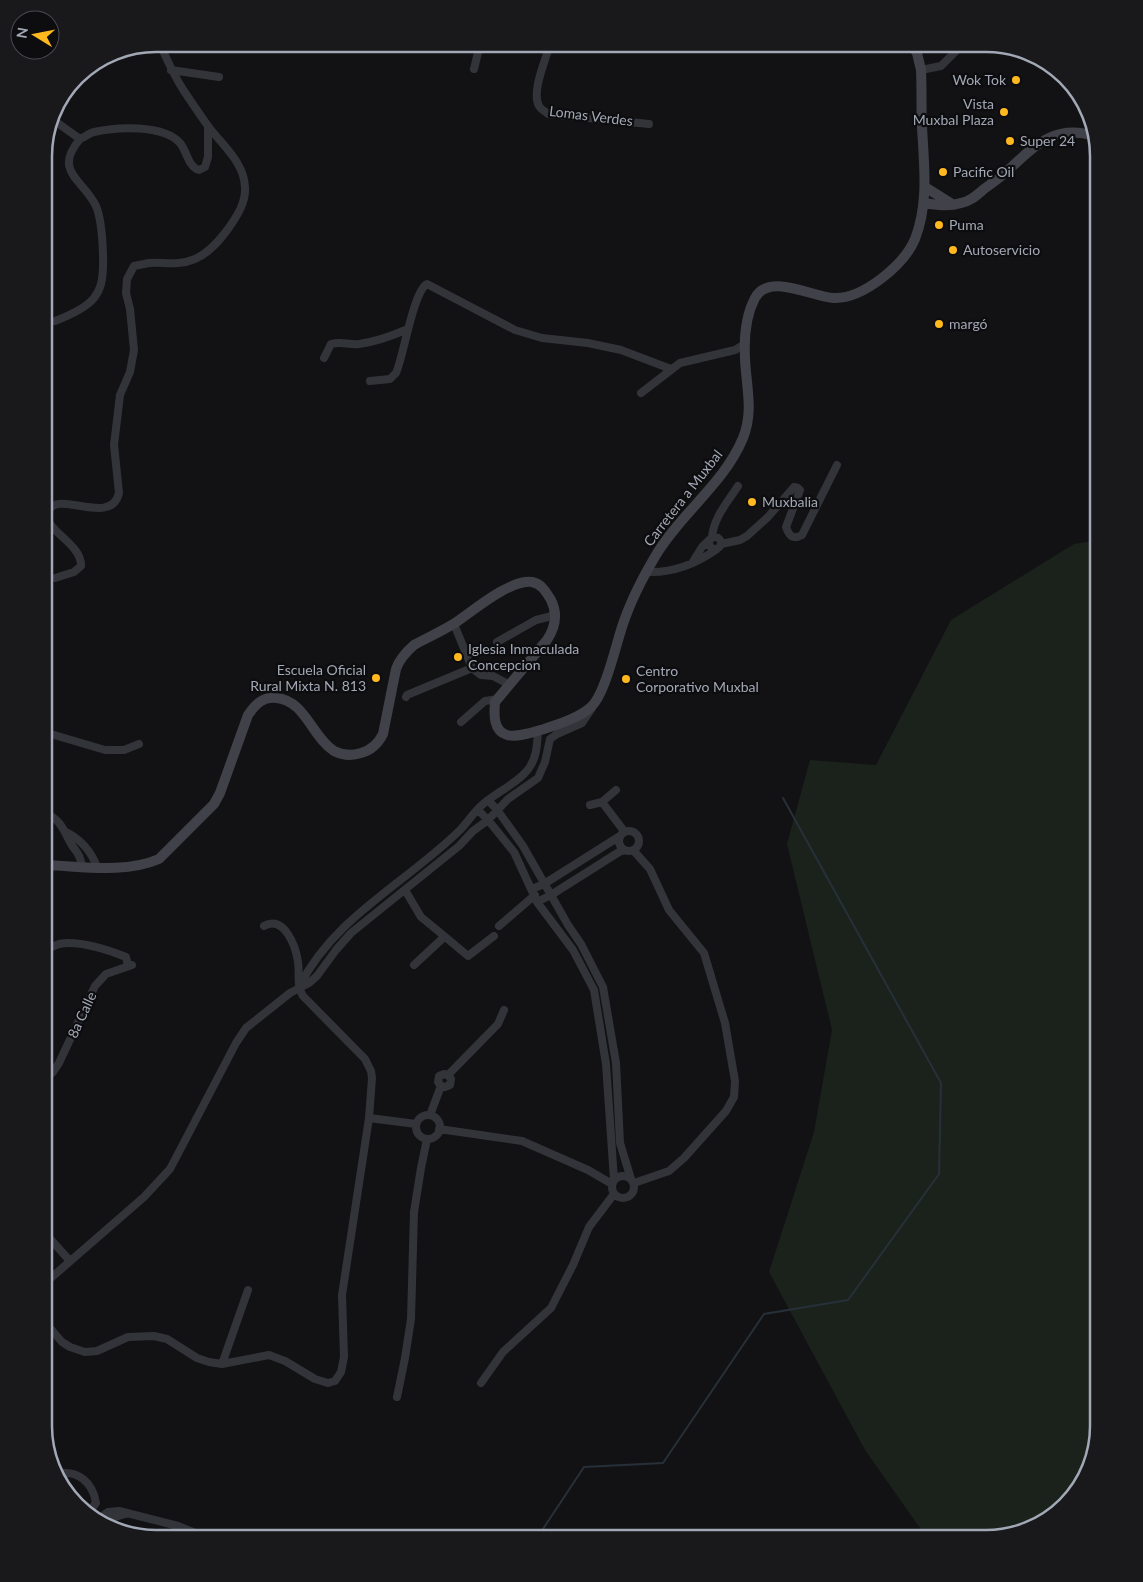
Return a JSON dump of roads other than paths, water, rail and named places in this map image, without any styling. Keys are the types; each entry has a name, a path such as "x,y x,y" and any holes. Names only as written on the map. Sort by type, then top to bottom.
{"main road":[{"name":"Carretera a Muxbal","path":"592,707 601,692 628,610 656,554 677,526 721,476 742,440 750,403 745,344 749,315 758,293 770,286 781,286 837,298 860,292 897,265 910,248 918,229 924,203 925,187 921,70 917,53"},
{"path":"924,203 953,205 969,200 996,181 1042,141 1063,133 1088,134"},
{"path":"925,187 953,205"},
{"path":"52,865 138,866 159,859 214,804 220,794 248,715 256,704 271,697 284,698 290,701 322,740 335,751 351,755 368,750 379,743 383,734 398,663 414,645 454,624 482,604 513,586 531,582 538,584 544,589 553,604 556,615 552,632 547,640 495,702 496,726 507,735 515,736 538,731 581,714 592,707"}],"street":[{"path":"53,507 62,504 107,508 118,499 120,493 114,445 120,395 130,372 134,350 130,309 126,293 127,279 134,266 194,260 209,251 222,238 243,203 245,186 239,166 208,126 171,70 163,52"},
{"path":"474,68 478,52"},
{"name":"Lomas Verdes","path":"547,52 536,91 536,100 540,108 548,114 649,124"},
{"path":"921,70 941,66 954,53"},
{"path":"171,70 218,77"},
{"path":"58,123 80,139"},
{"path":"55,321 83,307 94,298 101,284 102,241 98,213 95,204 75,179 69,163 75,146 80,139 93,132 115,130 163,132 180,143 193,168 202,170 205,168 208,157 208,126"},
{"path":"370,381 393,377 398,368 408,328 421,290 427,284 515,330 542,338 588,343 620,350 671,369"},
{"path":"324,358 331,344 345,342 358,344 397,334 408,328"},
{"path":"641,393 671,369 686,361 735,350 745,344"},
{"path":"647,572 660,572 692,564 719,547 747,536 768,517 794,487 800,490 786,526 788,533 792,537 797,537 802,534 837,465"},
{"path":"711,539 713,526 719,514 738,486"},
{"path":"53,528 79,552 81,560 81,566 74,572 55,578"},
{"path":"692,564 702,547 711,539 719,538 719,547"},
{"path":"497,642 536,620 556,615"},
{"path":"454,624 472,668 481,675 493,676 510,686"},
{"path":"406,697 472,668"},
{"path":"461,722 485,701 498,699"},
{"path":"52,1277 144,1197 170,1169 236,1043 246,1028 290,993 310,983 351,933 459,846 473,831 498,811 508,799 538,778 545,762 550,739 556,734 582,723 592,707"},
{"path":"298,988 304,977 341,929 459,831 482,805 529,769 537,747 538,731"},
{"path":"53,735 105,750 124,750 139,744"},
{"path":"590,805 602,802 616,790"},
{"path":"478,810 514,852 535,896 573,950 594,990 606,1064 613,1182 611,1188 614,1194 620,1198 630,1197 634,1192 620,1143 616,1063 603,987 581,944 568,925 523,846 489,801"},
{"path":"602,802 622,834"},
{"path":"52,818 57,820 66,832 70,843 80,855 82,866"},
{"path":"498,926 535,896 544,884 622,834 631,831 637,835 638,845 629,850 619,852 551,896 535,896"},
{"path":"66,832 77,837 92,852 98,867"},
{"path":"613,1182 620,1176 624,1176 632,1181 669,1171 684,1158 731,1105 736,1089 725,1023 704,953 669,910 650,869 619,843 622,834"},
{"path":"405,890 422,917 468,956 494,936"},
{"path":"52,1330 62,1342 85,1352 97,1351 128,1337 154,1336 167,1339 197,1358 209,1362 222,1364 269,1355 285,1361 315,1379 328,1383 340,1376 344,1357 342,1295 369,1118 372,1078 368,1065 360,1054 303,996 298,988 298,962 289,936 284,929 275,923 269,923 264,926"},
{"path":"414,965 442,939 442,935"},
{"name":"8a Calle","path":"52,947 60,944 93,946 110,950 126,957 130,965 106,974 95,986 59,1063 52,1072"},
{"path":"430,1115 441,1086 438,1084 438,1078 442,1074 448,1075 498,1024 504,1010"},
{"path":"427,1139 418,1134 416,1124 420,1118 430,1115"},
{"path":"427,1139 436,1135 440,1129 438,1122 430,1115"},
{"path":"369,1118 416,1124"},
{"path":"440,1129 522,1141 613,1182"},
{"path":"397,1397 411,1319 414,1212 427,1139"},
{"path":"481,1383 503,1352 551,1308 573,1266 589,1228 614,1194"},
{"path":"52,1241 70,1261"},
{"path":"222,1364 248,1290"},
{"path":"64,1473 78,1475 92,1487 96,1503 92,1508"},
{"path":"103,1515 108,1512 119,1511 186,1529"}],"waterway":[{"path":"543,1529 584,1467 663,1463 764,1314 848,1300 939,1174 941,1083 783,798"}],"place":[{"name":"Wok Tok","path":"1016,80"},
{"name":"Vista Muxbal Plaza","path":"1004,112"},
{"name":"Super 24","path":"1010,141"},
{"name":"Pacific Oil","path":"943,172"},
{"name":"Puma","path":"939,225"},
{"name":"Autoservicio","path":"953,250"},
{"name":"margó","path":"939,324"},
{"name":"Muxbalia","path":"752,502"},
{"name":"Iglesia Inmaculada Concepcion","path":"458,657"},
{"name":"Escuela Oficial Rural Mixta N. 813","path":"376,678"},
{"name":"Centro Corporativo Muxbal","path":"626,679"}]}
